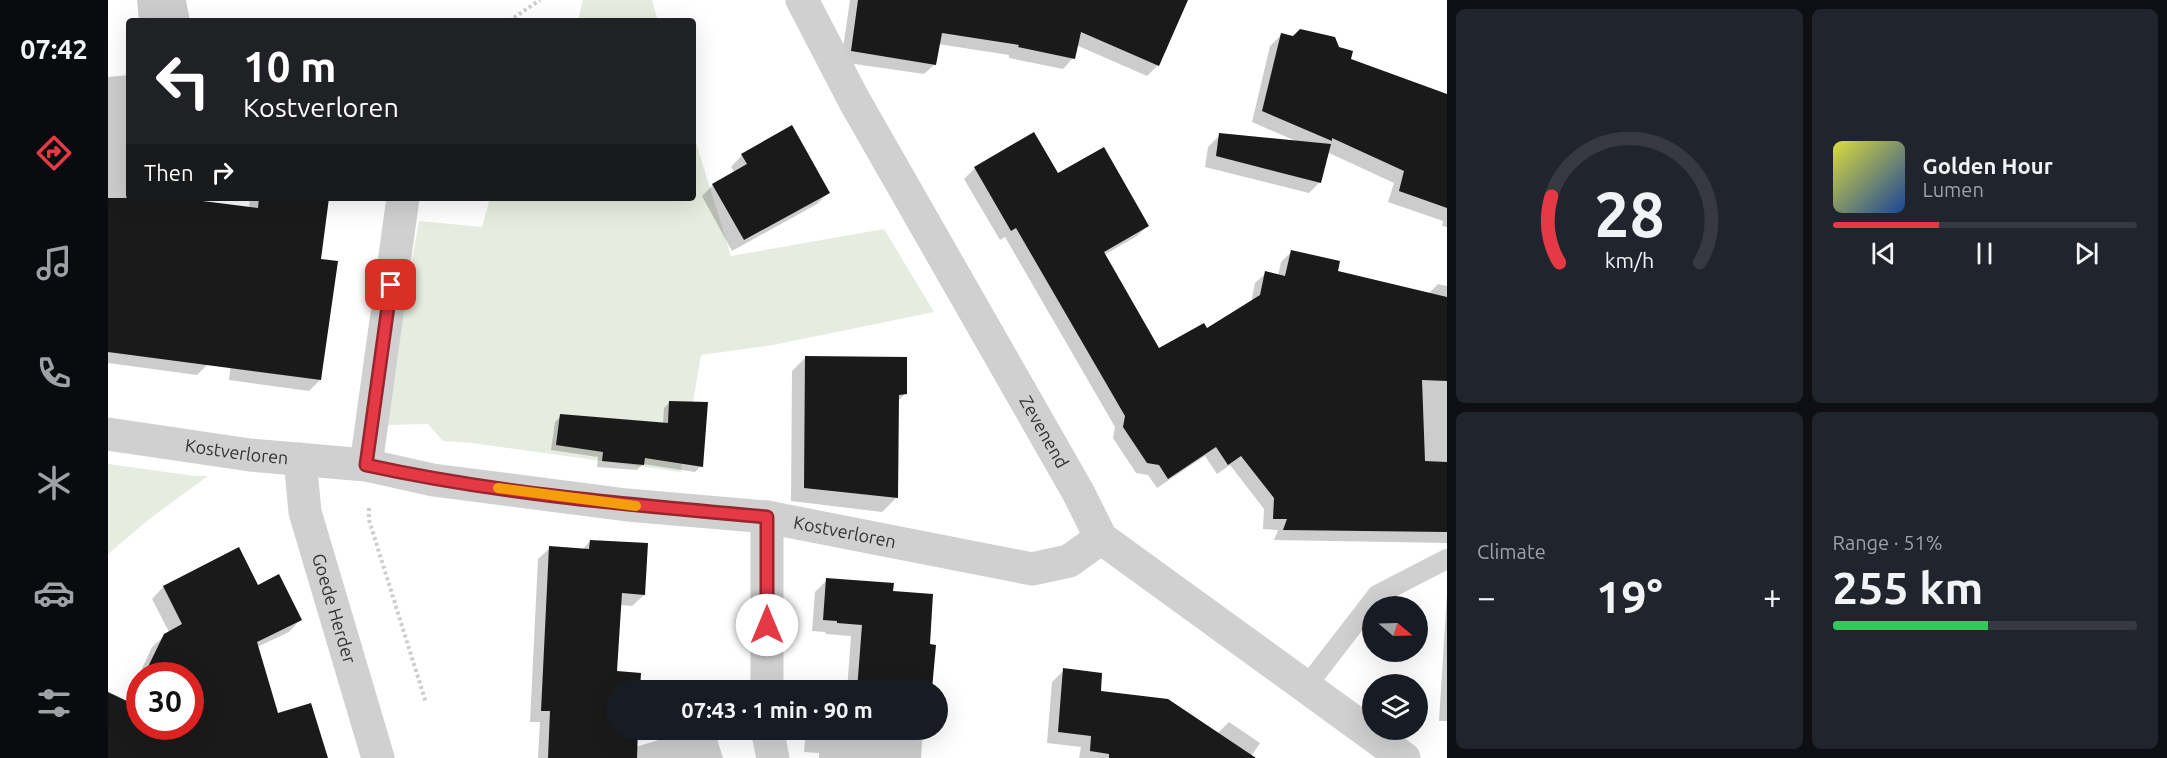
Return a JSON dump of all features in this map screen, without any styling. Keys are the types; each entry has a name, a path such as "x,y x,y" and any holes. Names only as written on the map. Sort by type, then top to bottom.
{"street":[{"name":"Zevenend","path":"802,0 854,100 1078,492 1101,538 1404,758"},
{"path":"366,465 403,201"},
{"name":"Kostverloren","path":"108,434 250,455 366,465 433,480 627,505 767,517 1032,569 1069,561 1101,538"},
{"name":"Goede Herder","path":"300,459 305,512 378,758"},
{"path":"767,517 767,680"},
{"path":"769,740 773,758"}],"lane":[{"path":"1306,687 1377,595 1447,559"}],"path":[{"path":"513,18 540,0"},
{"path":"366,465 369,520 426,703"}],"shaded area":[{"path":"583,0 652,0 657,18 579,18"},
{"path":"696,143 731,256 884,229 934,312 773,345 701,355 681,472 443,441 428,424 387,425 395,352 419,221 482,227 489,201 696,201"},
{"path":"108,464 208,476 148,520 108,554"}],"building":[{"path":"858,0 1188,0 1159,66 1081,32 1075,59 1018,47 1019,45 942,33 936,65 851,51"},
{"path":"1300,29 1335,37 1339,47 1353,51 1351,59 1447,94 1447,208 1399,191 1404,171 1332,138 1332,141 1262,111 1281,33 1293,36"},
{"path":"792,125 830,193 744,240 712,184 747,164 741,154"},
{"path":"1034,132 1058,173 1104,147 1149,226 1104,252 1159,348 1204,323 1207,328 1260,295 1265,271 1285,276 1291,250 1340,261 1338,271 1447,297 1447,381 1422,380 1425,461 1447,462 1447,532 1283,530 1287,519 1273,519 1274,498 1241,456 1228,465 1216,447 1168,479 1159,465 1147,463 1123,427 1125,416 1016,228 1011,231 974,167"},
{"path":"1219,133 1331,144 1321,183 1216,156"},
{"path":"108,198 126,198 126,201 203,201 258,208 259,201 329,201 321,259 338,261 321,380 108,352"},
{"path":"805,356 907,357 907,394 899,395 898,498 804,488"},
{"path":"669,401 708,402 703,467 645,458 644,465 602,461 603,452 556,445 560,414 668,423"},
{"path":"590,540 648,543 645,595 622,593 617,671 641,673 641,680 606,680 606,740 638,740 637,758 548,758 550,711 541,711 549,546 589,549"},
{"path":"239,547 258,585 279,574 302,620 257,642 278,713 311,703 328,758 108,758 108,692 126,701 126,740 204,740 204,662 150,662 164,634 182,624 163,586"},
{"path":"826,578 894,583 893,591 933,594 930,644 936,645 933,680 858,680 862,625 823,620"},
{"path":"1063,668 1102,673 1101,691 1168,699 1256,758 1109,758 1109,754 1090,751 1091,736 1058,732"}],"slow traffic":[{"path":"498,488 636,506"}],"route":[{"path":"391,285 366,465 433,480 627,505 767,517 767,625"}]}
